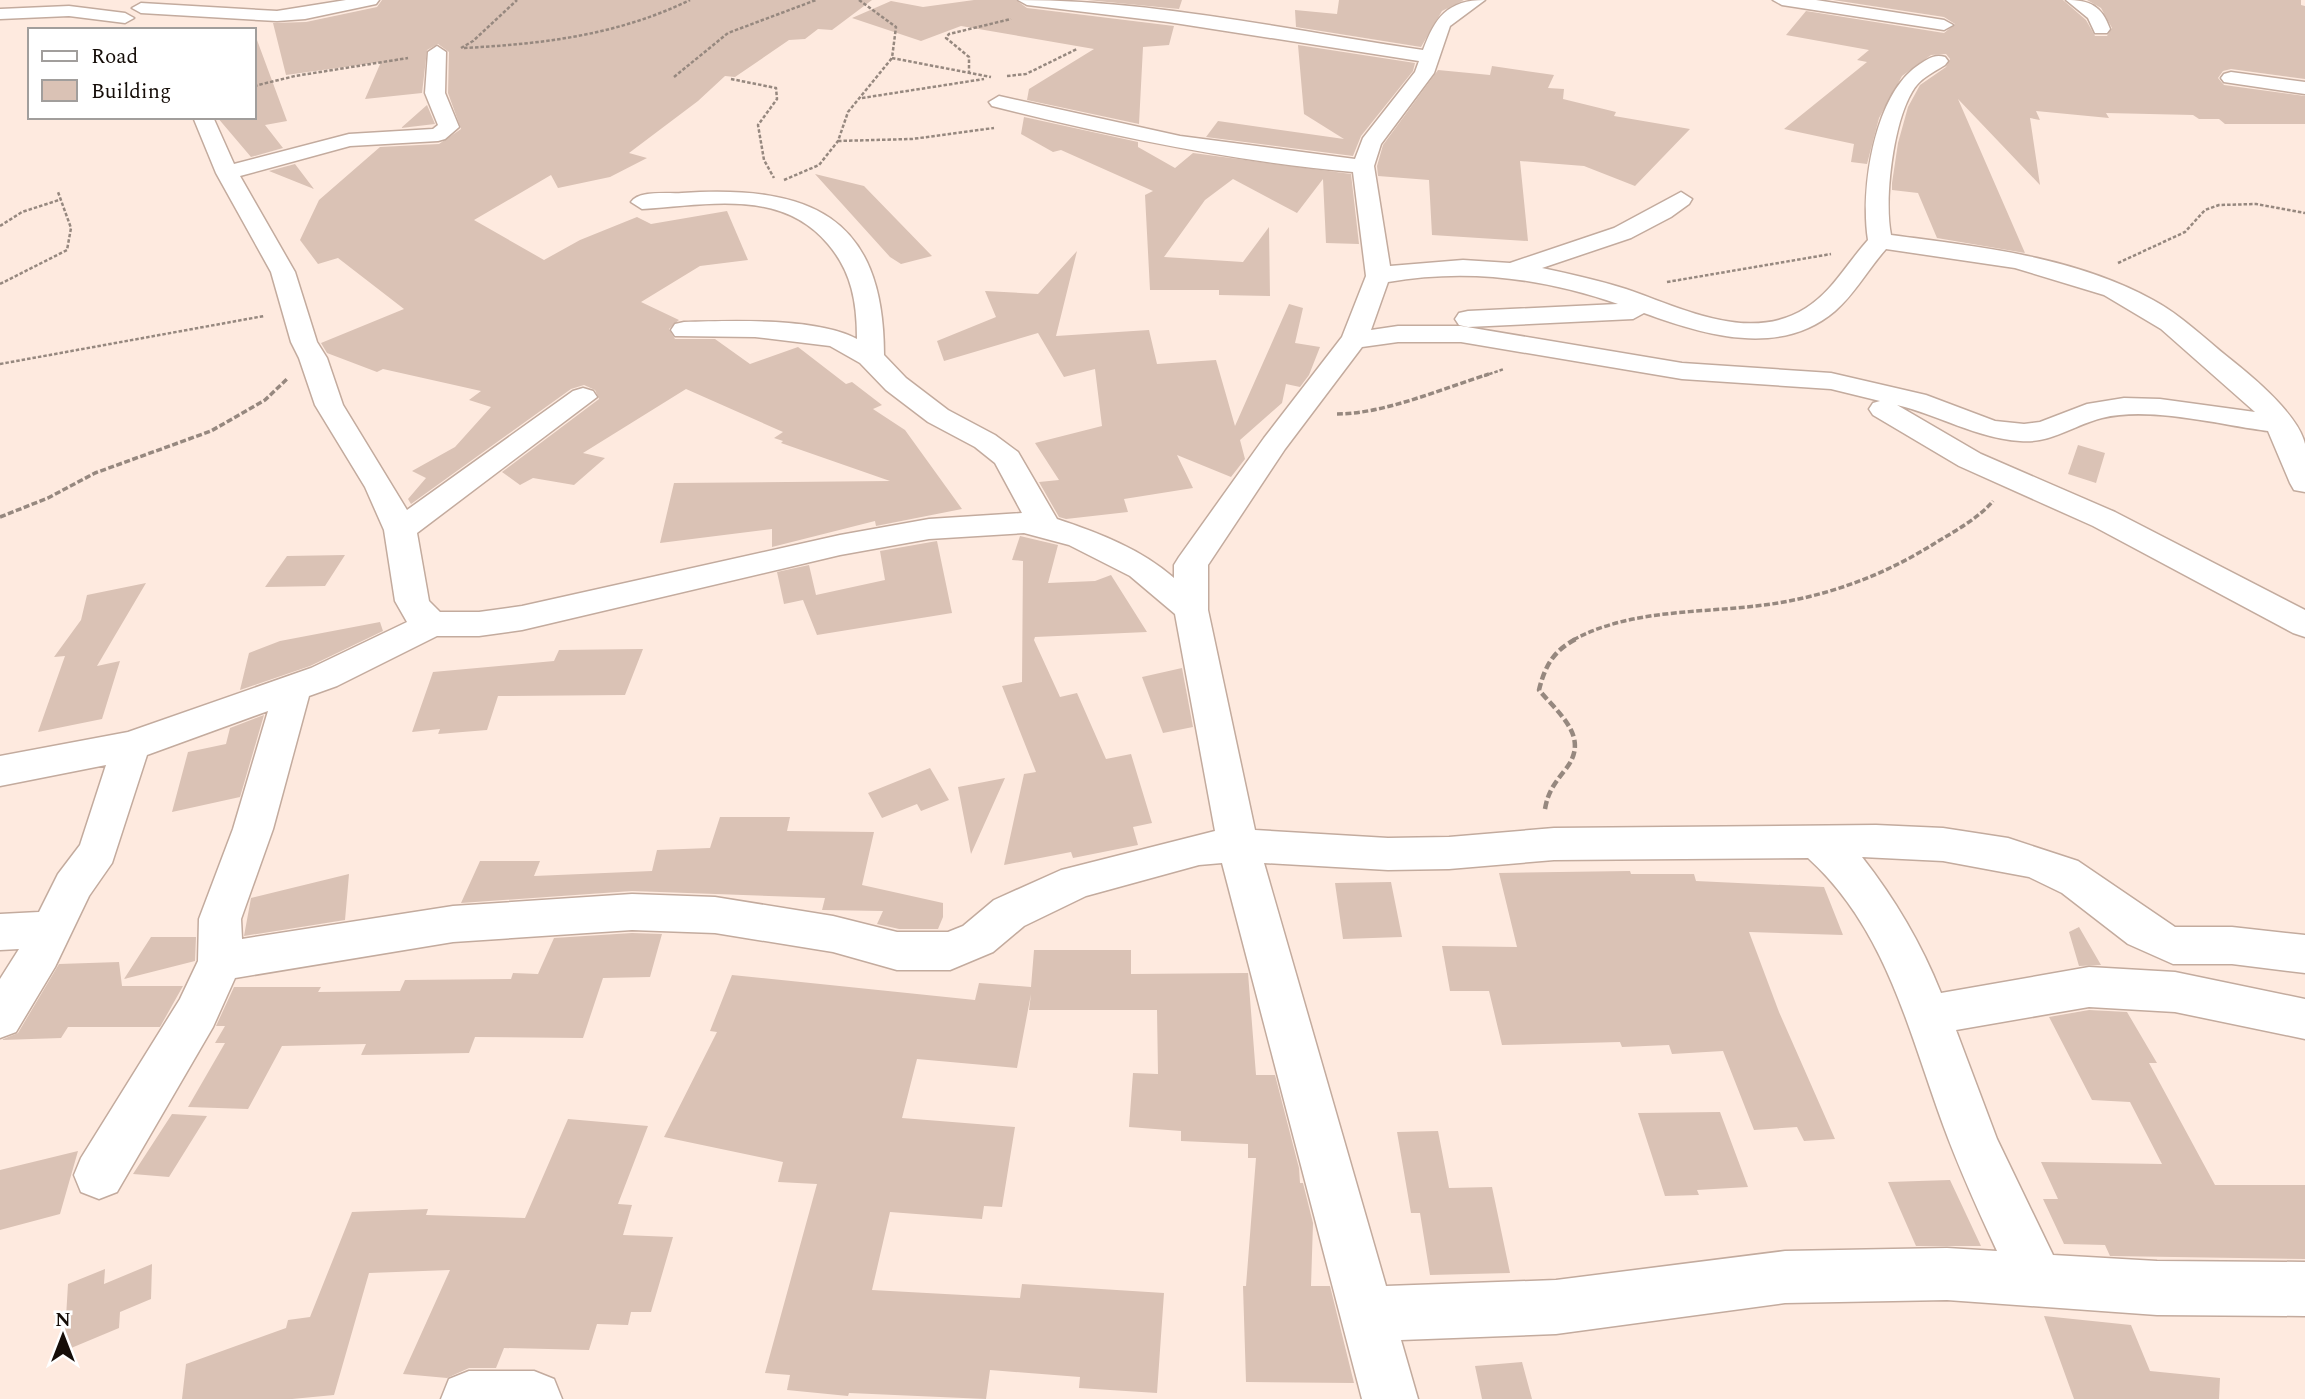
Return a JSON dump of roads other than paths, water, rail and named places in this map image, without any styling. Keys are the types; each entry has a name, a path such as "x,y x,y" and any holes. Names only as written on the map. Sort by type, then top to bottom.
{"street":[{"path":"112,28 148,4 277,16 370,0"},
{"path":"1027,0 1429,57"},
{"path":"1390,1399 1238,845 1191,610 1191,565 1298,413 1328,377 1336,359 1354,340 1378,276 1377,252 1363,166 1371,143 1424,73 1442,23 1476,0"},
{"path":"1782,0 1944,24"},
{"path":"2075,0 2096,15 2101,29"},
{"path":"0,14 69,11 125,18"},
{"path":"227,173 349,140 439,135 449,127 435,93 437,52"},
{"path":"1378,276 1414,269 1512,270 1628,299 1655,310 1723,329 1751,331 1779,328 1812,316 1841,294 1860,262 1877,244 1875,212 1890,120 1901,93 1913,77 1938,61"},
{"path":"2231,78 2305,88"},
{"path":"999,102 1063,118 1272,158 1363,166"},
{"path":"204,119 227,173 283,272 304,342 313,358 329,405 380,487 400,530 412,601 420,615 432,624"},
{"path":"1512,270 1598,242 1656,217 1681,199"},
{"path":"642,202 755,200 803,210 824,225 846,248 862,271 871,320 870,357"},
{"path":"1877,244 1990,256 2050,269 2099,284 2145,306 2236,375 2266,403 2280,424 2305,483"},
{"path":"1354,340 1474,318 1655,310"},
{"path":"684,330 794,331 837,339 870,357 897,384 938,416 985,441 1007,458 1045,526"},
{"path":"1398,334 1461,334 1682,371 1831,381 1916,401 1990,429 2024,433 2046,430 2096,410 2124,407 2160,408 2280,424"},
{"path":"1831,381 2010,479 2059,497 2147,540 2305,625"},
{"path":"400,530 583,397"},
{"path":"0,771 131,746 293,689 432,624 479,624 522,618 840,545 929,529 1024,523 1045,526 1080,538 1142,568 1191,610"},
{"path":"99,1175 197,1013 220,961 220,919 253,829 293,689"},
{"path":"0,1018 52,929 73,886 98,851 131,746"},
{"path":"220,961 453,924 632,912 715,915 833,934 897,951 950,951 978,939 1009,914 1076,882 1199,849 1238,845 1388,854 1449,853 1554,844 1855,840 2003,853 2062,872 2100,895 2147,934 2174,946 2220,945 2305,954"},
{"path":"1817,842 1838,856 1863,886 1893,938 1928,1016 1975,1145 2038,1280"},
{"path":"0,932 52,929"},
{"path":"1928,1016 2089,987 2175,992 2305,1019"},
{"path":"1367,1314 1556,1307 1785,1277 1947,1274 2157,1288 2305,1289"},
{"path":"469,1399 534,1399"}]}
